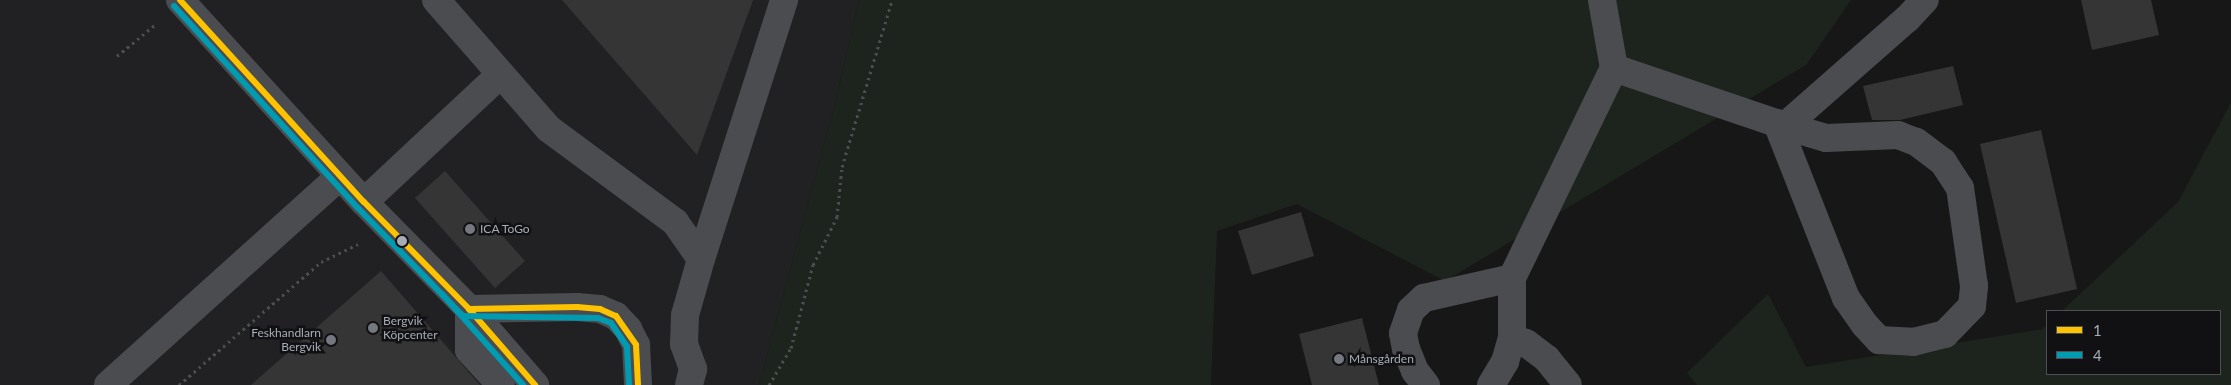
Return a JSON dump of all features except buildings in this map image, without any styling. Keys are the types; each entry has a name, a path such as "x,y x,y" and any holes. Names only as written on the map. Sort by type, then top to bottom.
{"street":[{"path":"180,0 364,202 469,309 536,385"},
{"path":"436,0 554,134 633,188 674,222 701,258"},
{"path":"689,385 692,369 684,344 685,315 701,258 784,0"},
{"path":"1491,385 1505,362 1512,338 1512,278 1614,68 1602,0"},
{"path":"1781,124 1907,19 1925,0"},
{"path":"1614,68 1826,138 1898,135 1916,142 1943,162 1960,188 1974,286 1972,306 1945,334 1913,342 1879,340 1865,325 1846,298 1781,124"},
{"path":"364,202 501,74"},
{"path":"108,385 340,176"},
{"path":"1426,385 1415,371 1406,349 1404,333 1411,310 1424,298 1512,278"},
{"path":"469,309 578,307 600,309 616,316 628,329 636,345 638,385"},
{"path":"469,309 469,350 501,385"},
{"path":"1512,338 1526,343 1547,359 1568,385"}],"path":[{"path":"769,385 791,348 813,265 836,217 842,167 892,0"},
{"path":"117,56 161,22"}],"shaded area":[{"path":"0,0 859,0 835,104 759,385 0,385"},
{"path":"859,0 1851,0 1806,65 1445,281 1297,204 1217,231 1211,385 759,385 835,104"},
{"path":"2231,103 2231,385 1697,385 1687,373 1768,294 1806,367 2043,329 2046,326 2046,375 2221,375 2221,310 2063,310 2178,202"}],"transit line":[{"name":"1","path":"180,0 364,202 469,309 535,385"},
{"name":"4","path":"174,6 358,208 463,316 598,318 611,323 627,347 629,385"},
{"name":"4","path":"442,294 523,385"},
{"name":"1","path":"469,309 577,307 600,309 616,316 636,345 638,385"}],"place":[{"name":"ICA ToGo","path":"470,229"},
{"name":"Bergvik Köpcenter","path":"373,328"},
{"name":"Feskhandlarn Bergvik","path":"331,340"},
{"name":"Månsgården","path":"1339,359"}]}
